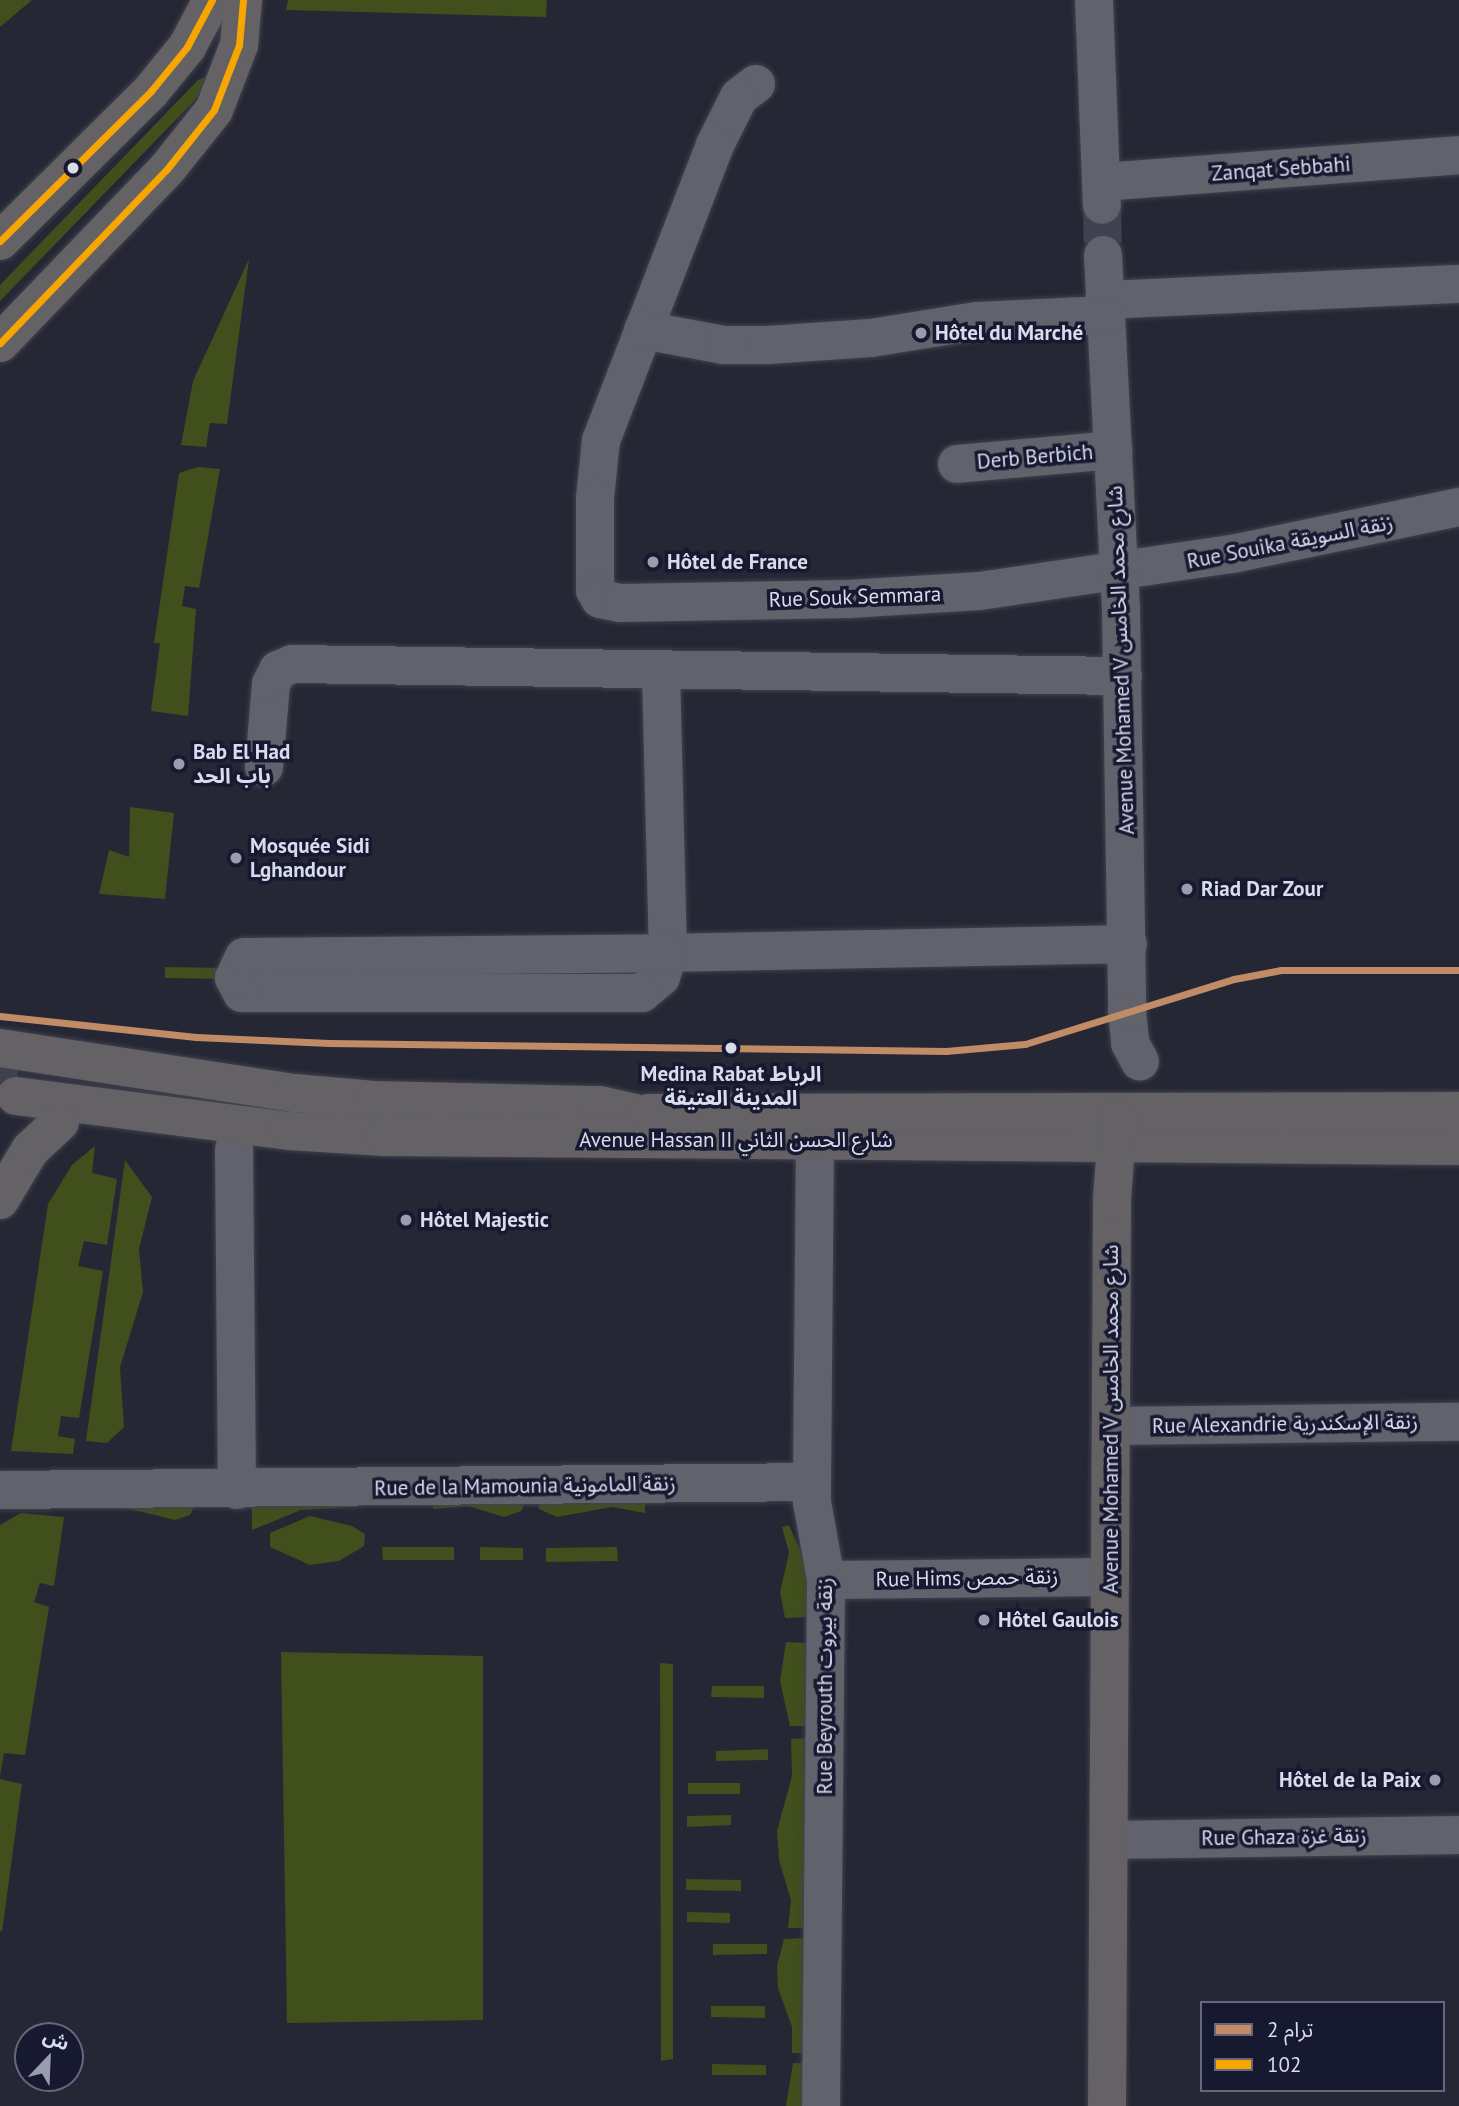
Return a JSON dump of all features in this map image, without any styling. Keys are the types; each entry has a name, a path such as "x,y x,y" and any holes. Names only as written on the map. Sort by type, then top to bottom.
{"main road":[{"path":"0,241 151,91 187,47 212,0"},
{"path":"0,343 167,169 206,120 228,79 239,46 243,0"},
{"path":"8,1082 294,1093 374,1100 600,1105 638,1126 594,1157 386,1161 234,1149 60,1122 8,1082"},
{"name":"Avenue Hassan II شارع الحسن الثاني","path":"8,1082 337,1134 638,1126 1117,1126 1456,1119"},
{"path":"0,1200 30,1150 60,1122"},
{"name":"Avenue Hassan II شارع الحسن الثاني","path":"638,1126 814,1140 1117,1126"},
{"name":"Avenue Mohamed V شارع محمد الخامس","path":"1107,2106 1109,1577 1117,1126"}],"street":[{"name":"Zanqat Sebbahi","path":"1094,0 1102,194 1459,155"},
{"path":"756,85 738,97 715,145 643,330 724,345 768,345 871,338 977,321 1105,307 1459,284"},
{"name":"Avenue Mohamed V شارع محمد الخامس","path":"1103,255 1123,676 1129,1043 1140,1062"},
{"name":"Rue Souk Semmara","path":"643,330 601,440 595,498 596,590 600,599 620,603 848,599 980,591 1119,572"},
{"name":"Derb Berbich","path":"957,464 1113,450"},
{"name":"Rue Souika زنقة السويقة","path":"1119,572 1232,555 1459,507"},
{"path":"264,767 274,675 292,664 1123,676"},
{"path":"661,670 668,953 660,977 642,993 242,993 234,978 244,957 668,953 1128,944"},
{"name":"Rue Beyrouth زنقة بيروت","path":"814,1140 812,1482 814,1530 826,1580 821,2106"},
{"path":"234,1149 237,1490"},
{"name":"Rue Alexandrie زنقة الإسكندرية","path":"1111,1426 1459,1422"},
{"path":"0,1473 93,1472 160,1480"},
{"name":"Rue de la Mamounia زنقة المامونية","path":"0,1490 237,1490 812,1482"},
{"name":"Rue Hims زنقة حمص","path":"826,1580 1109,1577"},
{"name":"Rue Ghaza زنقة غزة","path":"1110,1840 1459,1835"}],"green space":[{"path":"0,0 32,0 0,27"},
{"path":"288,0 547,0 546,17 286,10"},
{"path":"212,74 195,100 0,301 0,285 198,80"},
{"path":"249,259 227,424 210,423 206,447 181,445 193,381"},
{"path":"198,467 220,469 199,588 185,586 182,606 196,609 188,716 151,711 160,643 154,643 179,473"},
{"path":"130,807 174,813 165,899 99,894 109,850 129,857"},
{"path":"165,967 228,968 228,979 165,978"},
{"path":"95,1146 92,1173 117,1179 107,1245 84,1241 78,1266 103,1271 79,1418 61,1416 58,1436 75,1439 73,1454 11,1451 48,1204 72,1165"},
{"path":"125,1160 152,1197 139,1249 143,1292 120,1367 124,1427 107,1443 86,1441"},
{"path":"526,1501 521,1511 504,1517 468,1506 433,1509 433,1502"},
{"path":"538,1501 645,1501 645,1513 612,1507 557,1517 539,1509"},
{"path":"252,1502 365,1502 365,1506 301,1510 252,1530"},
{"path":"196,1504 190,1515 175,1520 130,1509 66,1506"},
{"path":"21,1513 64,1517 54,1586 40,1583 34,1602 49,1607 25,1755 4,1753 0,1776 0,1525"},
{"path":"310,1516 352,1526 365,1534 364,1546 339,1561 310,1565 270,1547 270,1533"},
{"path":"789,1525 809,1571 809,1617 785,1618 780,1592 789,1553 782,1527"},
{"path":"382,1547 454,1547 454,1560 383,1560"},
{"path":"480,1547 523,1548 523,1560 480,1560"},
{"path":"617,1547 618,1561 546,1562 546,1548"},
{"path":"786,1642 807,1643 807,1726 790,1726 780,1681"},
{"path":"281,1652 483,1656 483,2020 287,2023"},
{"path":"660,1663 673,1664 673,2059 661,2061"},
{"path":"712,1686 764,1686 764,1698 711,1697"},
{"path":"807,1738 807,1928 788,1928 791,1900 779,1860 777,1831 792,1776 791,1739"},
{"path":"768,1749 768,1760 716,1761 716,1751"},
{"path":"0,1779 22,1784 2,1932 0,1931"},
{"path":"688,1783 740,1783 740,1794 688,1794"},
{"path":"731,1815 731,1825 687,1827 687,1816"},
{"path":"686,1879 741,1880 741,1891 686,1890"},
{"path":"687,1912 730,1913 730,1923 687,1922"},
{"path":"806,1938 806,2053 792,2053 792,2027 778,1988 777,1966 784,1939"},
{"path":"713,1944 767,1944 767,1954 713,1955"},
{"path":"711,2006 765,2006 765,2018 711,2017"},
{"path":"793,2063 806,2063 806,2106 786,2106"},
{"path":"712,2064 766,2065 766,2075 712,2075"}],"tunnel":[{"path":"1102,205 1103,255"},
{"path":"0,1069 18,1071"}],"tram line":[{"name":"2","path":"0,1016 196,1037 329,1043 946,1051 1025,1044 1234,979 1281,970 1459,970"}],"transit line":[{"name":"102","path":"0,241 151,91 187,47 212,0"},
{"name":"102","path":"0,343 167,169 214,110 239,45 243,0"}],"place":[{"name":"Hôtel du Marché","path":"921,333"},
{"name":"Hôtel de France","path":"653,562"},
{"name":"Bab El Had باب الحد","path":"179,764"},
{"name":"Mosquée Sidi Lghandour","path":"236,858"},
{"name":"Riad Dar Zour","path":"1187,889"},
{"name":"Medina Rabat الرباط المدينة العتيقة","path":"731,1048"},
{"name":"Hôtel Majestic","path":"406,1220"},
{"name":"Hôtel Gaulois","path":"984,1620"},
{"name":"Hôtel de la Paix","path":"1435,1780"}]}
